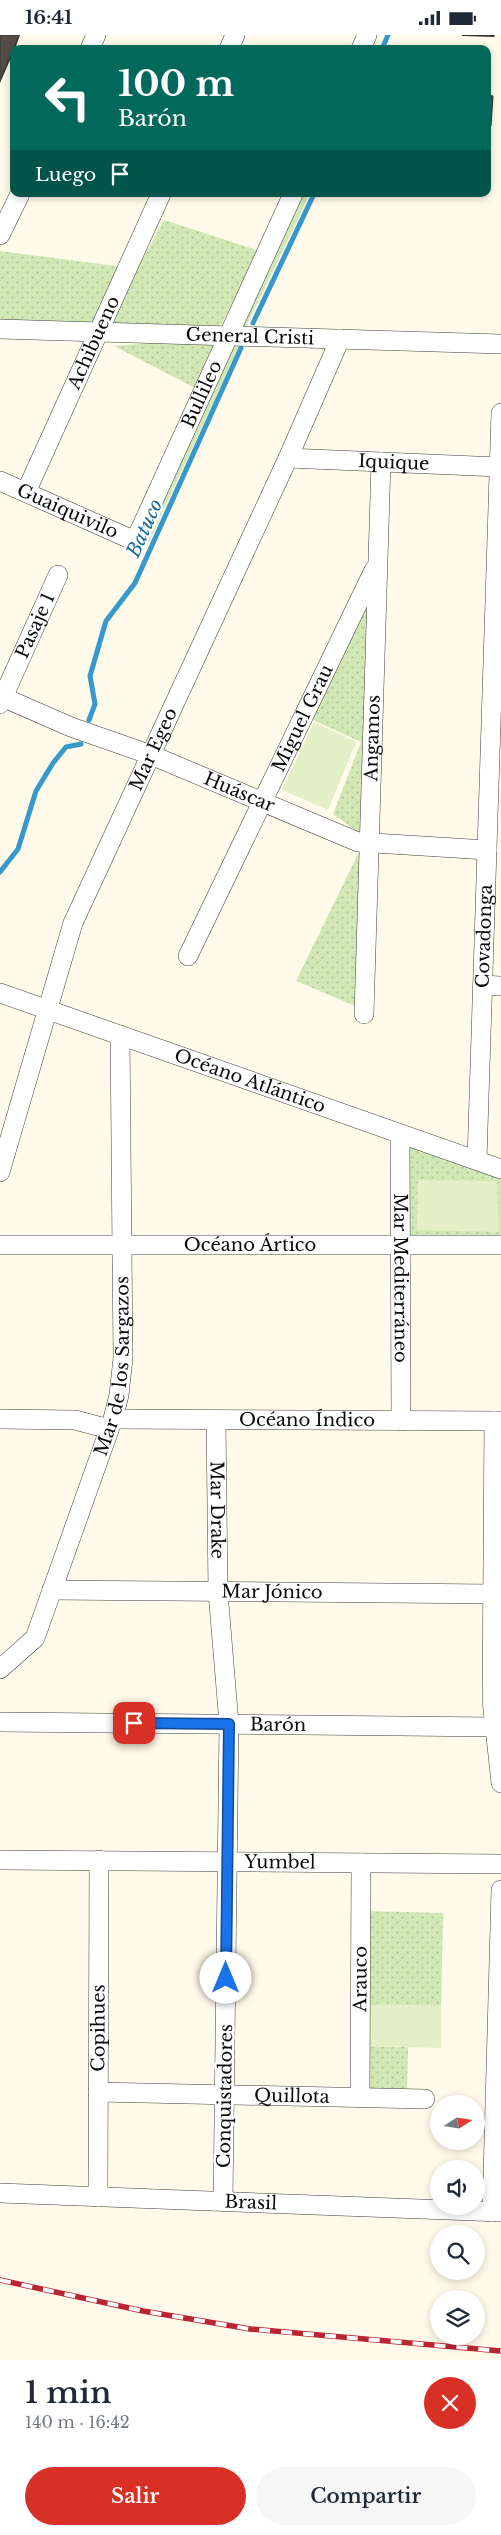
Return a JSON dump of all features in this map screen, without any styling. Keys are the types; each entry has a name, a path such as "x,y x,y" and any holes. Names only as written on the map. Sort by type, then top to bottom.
{"street":[{"path":"0,235 19,197"},
{"name":"Achibueno","path":"26,492 96,333 160,197"},
{"name":"Bullileo","path":"135,541 292,197"},
{"name":"General Cristi","path":"0,329 501,344"},
{"name":"Mar Egeo","path":"0,1172 73,923 288,458 340,339"},
{"name":"Covadonga","path":"476,1161 492,986 487,850 496,701 501,413"},
{"name":"Iquique","path":"288,458 499,467"},
{"name":"Angamos","path":"364,1014 381,462"},
{"name":"Guaiquivilo","path":"0,481 135,541"},
{"name":"Miguel Grau","path":"188,956 378,563"},
{"name":"Pasaje 1","path":"1,699 58,575"},
{"name":"Huáscar","path":"1,699 71,727 151,755 358,842 370,845 487,850"},
{"name":"Océano Atlántico","path":"0,993 501,1169"},
{"name":"Mar de los Sargazos","path":"0,1669 34,1638 111,1424 119,1395 123,1358 120,1035"},
{"name":"Mar Mediterráneo","path":"400,1134 400,1421"},
{"name":"Océano Ártico","path":"0,1245 501,1245"},
{"name":"Océano Índico","path":"0,1419 75,1420 111,1424 216,1420 498,1421"},
{"name":"Mar Drake","path":"216,1420 218,1592 223,1660"},
{"path":"498,1421 492,1700 497,1720 501,1783"},
{"name":"Mar Jónico","path":"52,1590 493,1595"},
{"name":"Conquistadores","path":"223,1660 229,1724 224,2201"},
{"name":"Barón","path":"0,1722 229,1724 497,1720"},
{"name":"Yumbel","path":"0,1860 501,1864"},
{"name":"Copihues","path":"98,2197 99,1861"},
{"name":"Arauco","path":"360,2097 361,1863"},
{"path":"496,2212 501,1890"},
{"name":"Quillota","path":"98,2092 425,2099"},
{"name":"Brasil","path":"0,2193 496,2212"}],"green space":[{"path":"299,197 308,198 245,329 236,329"},
{"path":"164,220 260,251 220,327 105,327"},
{"path":"0,251 123,267 95,325 0,322"},
{"path":"217,338 195,388 114,346"},
{"path":"230,338 243,338 147,546 139,542"},
{"path":"374,582 365,837 333,814 361,742 309,718"},
{"path":"314,722 356,742 328,810 282,790"},
{"path":"359,852 358,1007 296,981"},
{"path":"408,1143 501,1175 501,1240 405,1240"},
{"path":"418,1180 497,1181 499,1232 417,1230"},
{"path":"366,1911 443,1913 441,2006 368,2005"},
{"path":"368,2005 441,2006 441,2048 367,2046"},
{"path":"367,2046 408,2047 407,2093 365,2093"}],"building":[{"path":"0,35 19,35 15,45 10,45 10,56 0,80"},
{"path":"491,96 493,96 491,126"}],"waterway":[{"name":"Batuco","path":"384,45 388,35"},
{"name":"Batuco","path":"253,323 313,197"},
{"name":"Batuco","path":"89,720 95,704 90,676 106,621 135,583 241,348"},
{"name":"Batuco","path":"0,872 18,849 36,791 53,763 66,747 81,744"}],"railway":[{"path":"0,2280 143,2311 250,2329 501,2351"}],"route":[{"path":"134,1723 229,1724 226,1978"}]}
